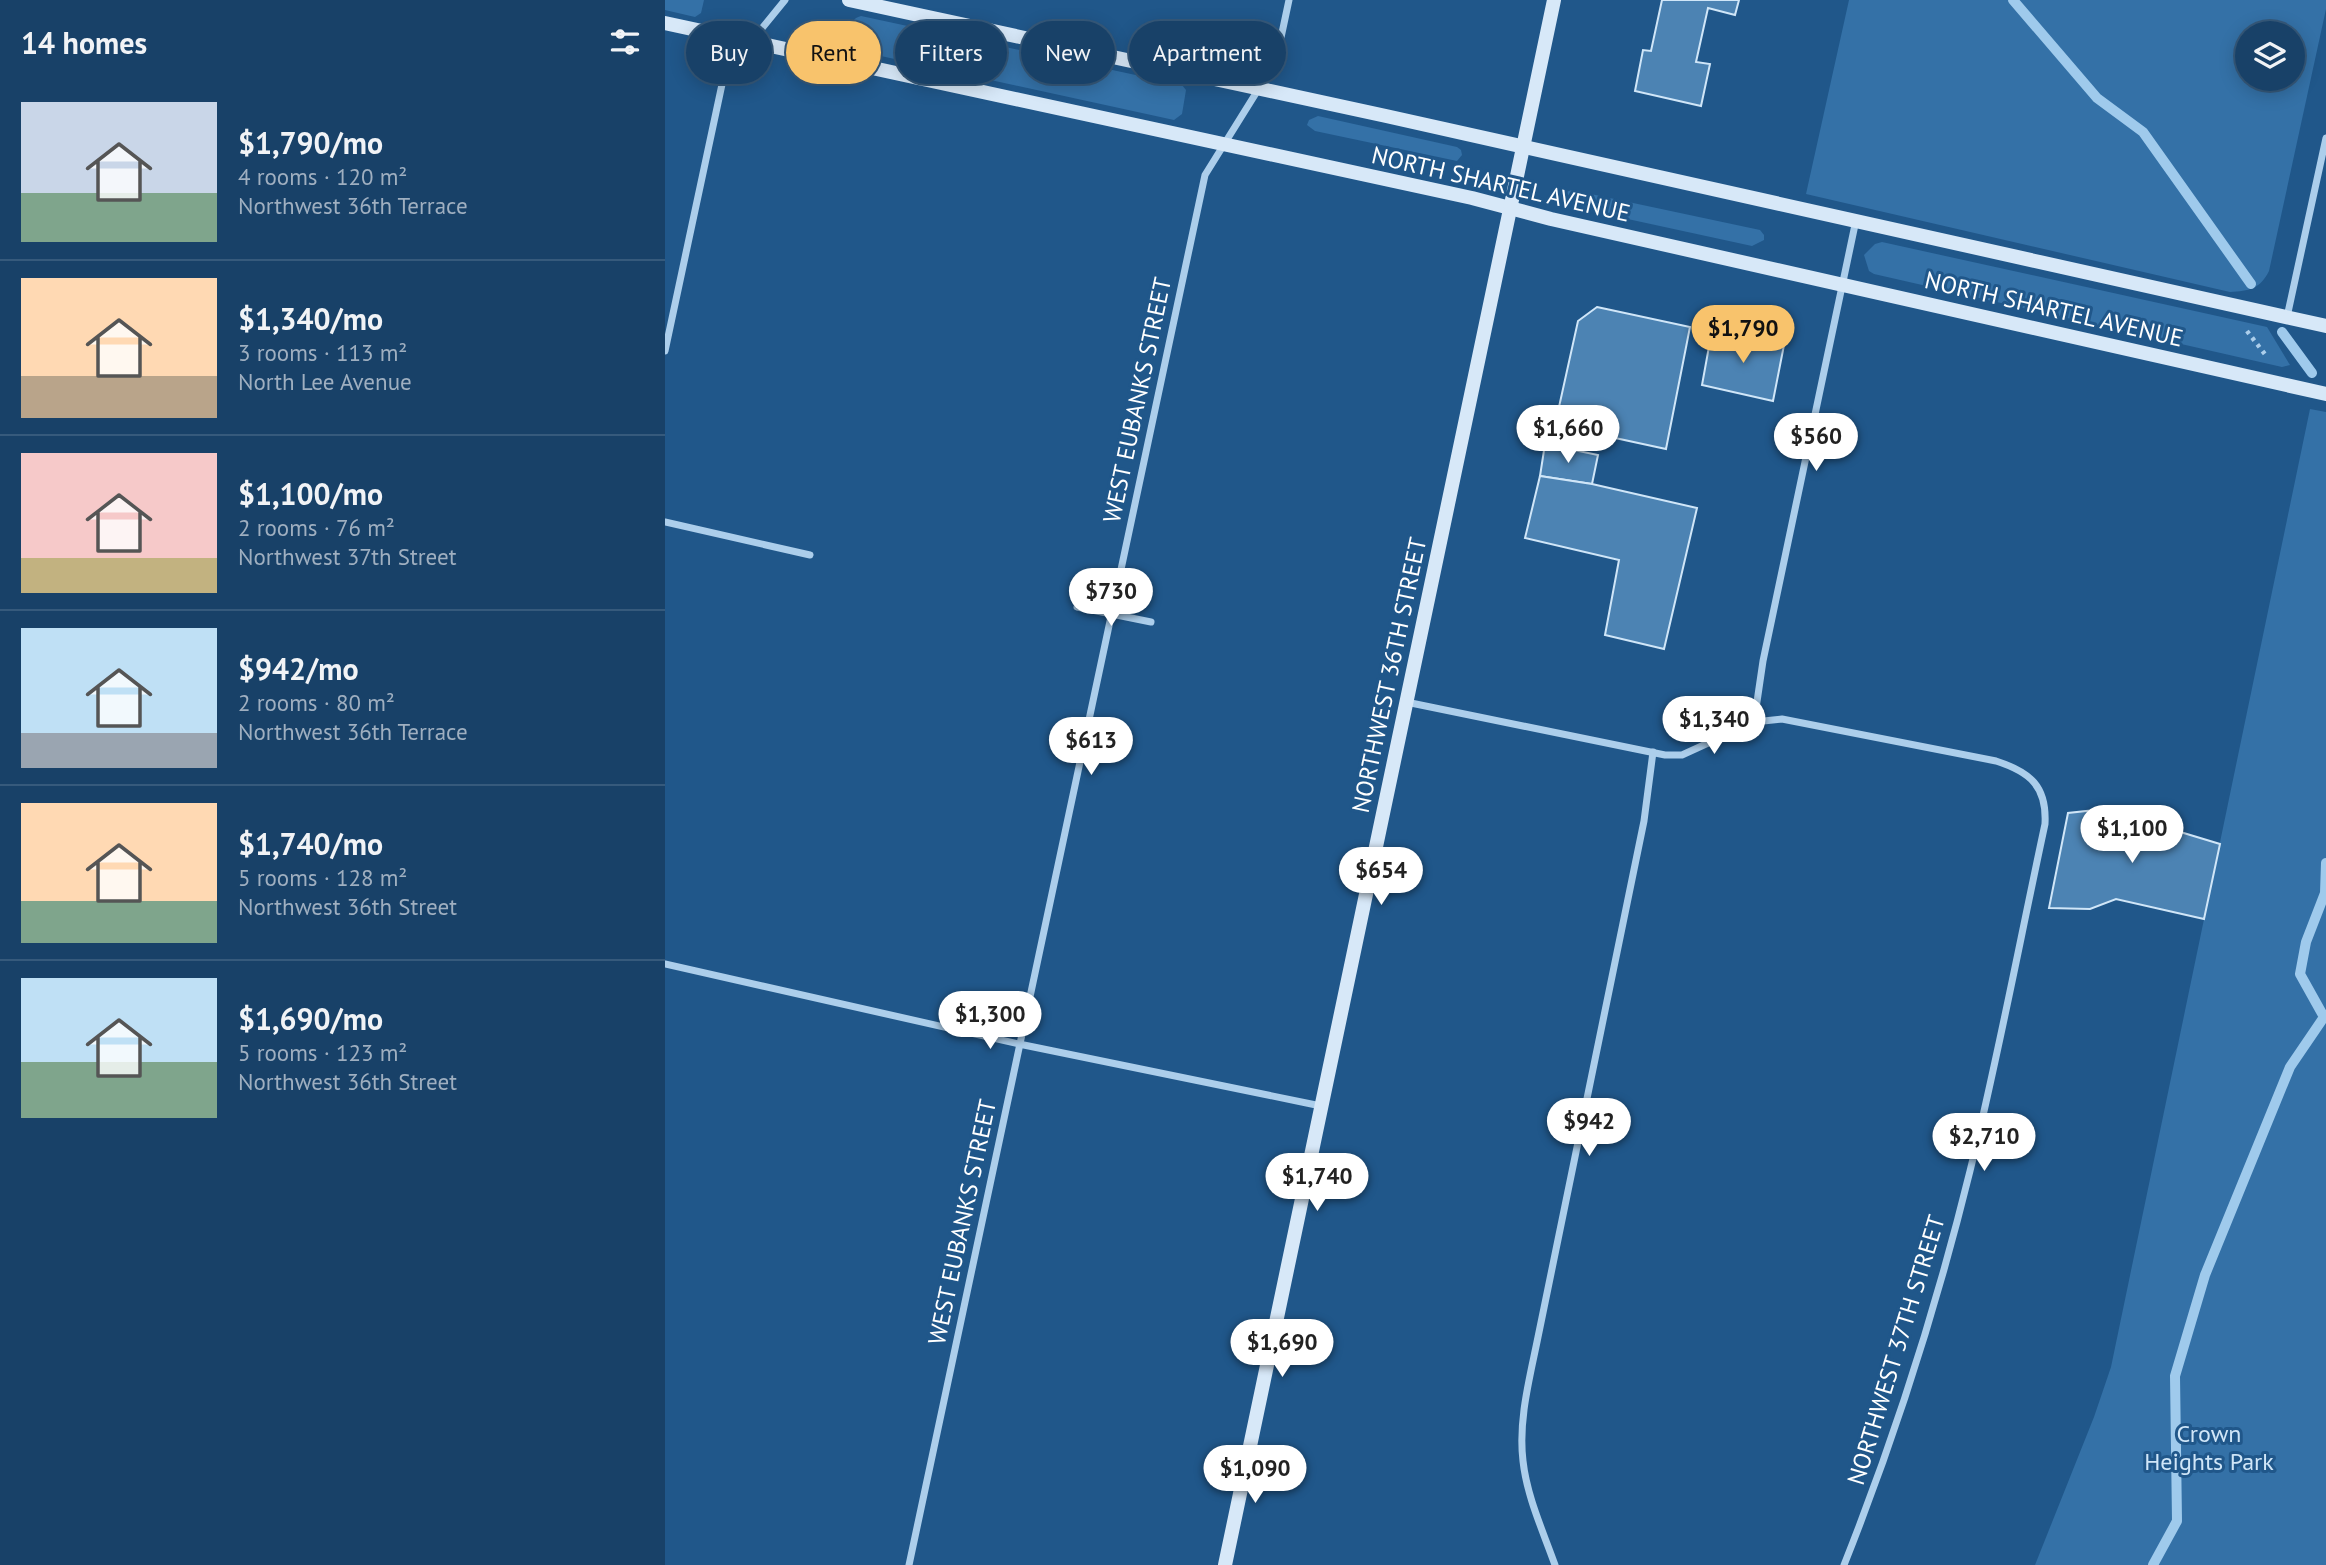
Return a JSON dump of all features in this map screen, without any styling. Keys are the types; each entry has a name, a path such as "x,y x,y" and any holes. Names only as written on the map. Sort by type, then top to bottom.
{"street":[{"path":"768,21 785,0"},
{"name":"NORTH SHARTEL AVENUE","path":"849,0 2321,324"},
{"name":"WEST EUBANKS STREET","path":"909,1565 1205,175 1276,61 1289,0"},
{"name":"NORTHWEST 36TH STREET","path":"1225,1565 1554,0"},
{"name":"NORTH SHARTEL AVENUE","path":"665,23 686,28"},
{"name":"NORTH SHARTEL AVENUE","path":"772,47 1510,208 2326,394"},
{"path":"665,351 722,84"},
{"path":"2287,317 2326,138"},
{"path":"1406,702 1653,752 1682,755 1753,722 1763,661 1856,220"},
{"path":"665,522 810,555"},
{"path":"1077,607 1151,622"},
{"name":"NORTHWEST 37TH STREET","path":"1753,722 1782,719 1996,761 2013,766 2030,778 2042,793 2045,824 1970,1172 1898,1417 1844,1565"},
{"path":"1555,1565 1525,1474 1523,1419 1644,821 1653,752"},
{"path":"665,964 1019,1044 1322,1106"}],"path":[{"path":"2226,303 2288,385"}],"green space":[{"path":"665,0 704,0 701,13 695,17 665,10"},
{"path":"1849,0 2326,0 2269,271 2262,282 2253,288 2230,292 1806,194"},
{"path":"861,16 895,23 895,59 881,56 881,21 854,21"},
{"path":"1007,47 1021,50 1021,84 1115,84 1115,71 1129,74 1129,84 1182,85 1186,90 1182,114 1174,120 1007,84"},
{"path":"1318,116 1457,147 1462,155 1457,161 1315,131 1307,125 1309,120"},
{"path":"1572,190 1760,230 1764,240 1752,246 1577,208 1566,200 1566,192"},
{"path":"1882,242 2267,327 2290,365 2282,367 1874,274 1869,271 1864,255 1875,244"},
{"name":"Crown Heights Park","path":"2310,409 2326,412 2326,1565 2035,1565 2111,1367"}],"building":[{"path":"1662,0 1739,0 1735,15 1708,8 1696,62 1710,64 1701,106 1635,91 1643,50 1651,51"},
{"path":"1597,307 1690,327 1666,449 1555,425 1578,321"},
{"path":"1712,330 1784,345 1773,401 1702,385"},
{"path":"1545,444 1598,455 1592,484 1540,476"},
{"path":"1540,476 1592,484 1697,508 1664,649 1605,635 1619,560 1525,538"},
{"path":"2114,808 2144,821 2220,844 2204,919 2116,899 2090,909 2049,908 2068,813"}],"waterway":[{"path":"2013,0 2097,98 2143,132 2251,284"},
{"path":"2282,332 2312,373"},
{"path":"2153,1565 2177,1521 2175,1376 2205,1275 2290,1067 2324,1017 2300,974 2306,942 2325,893 2326,863"}]}
